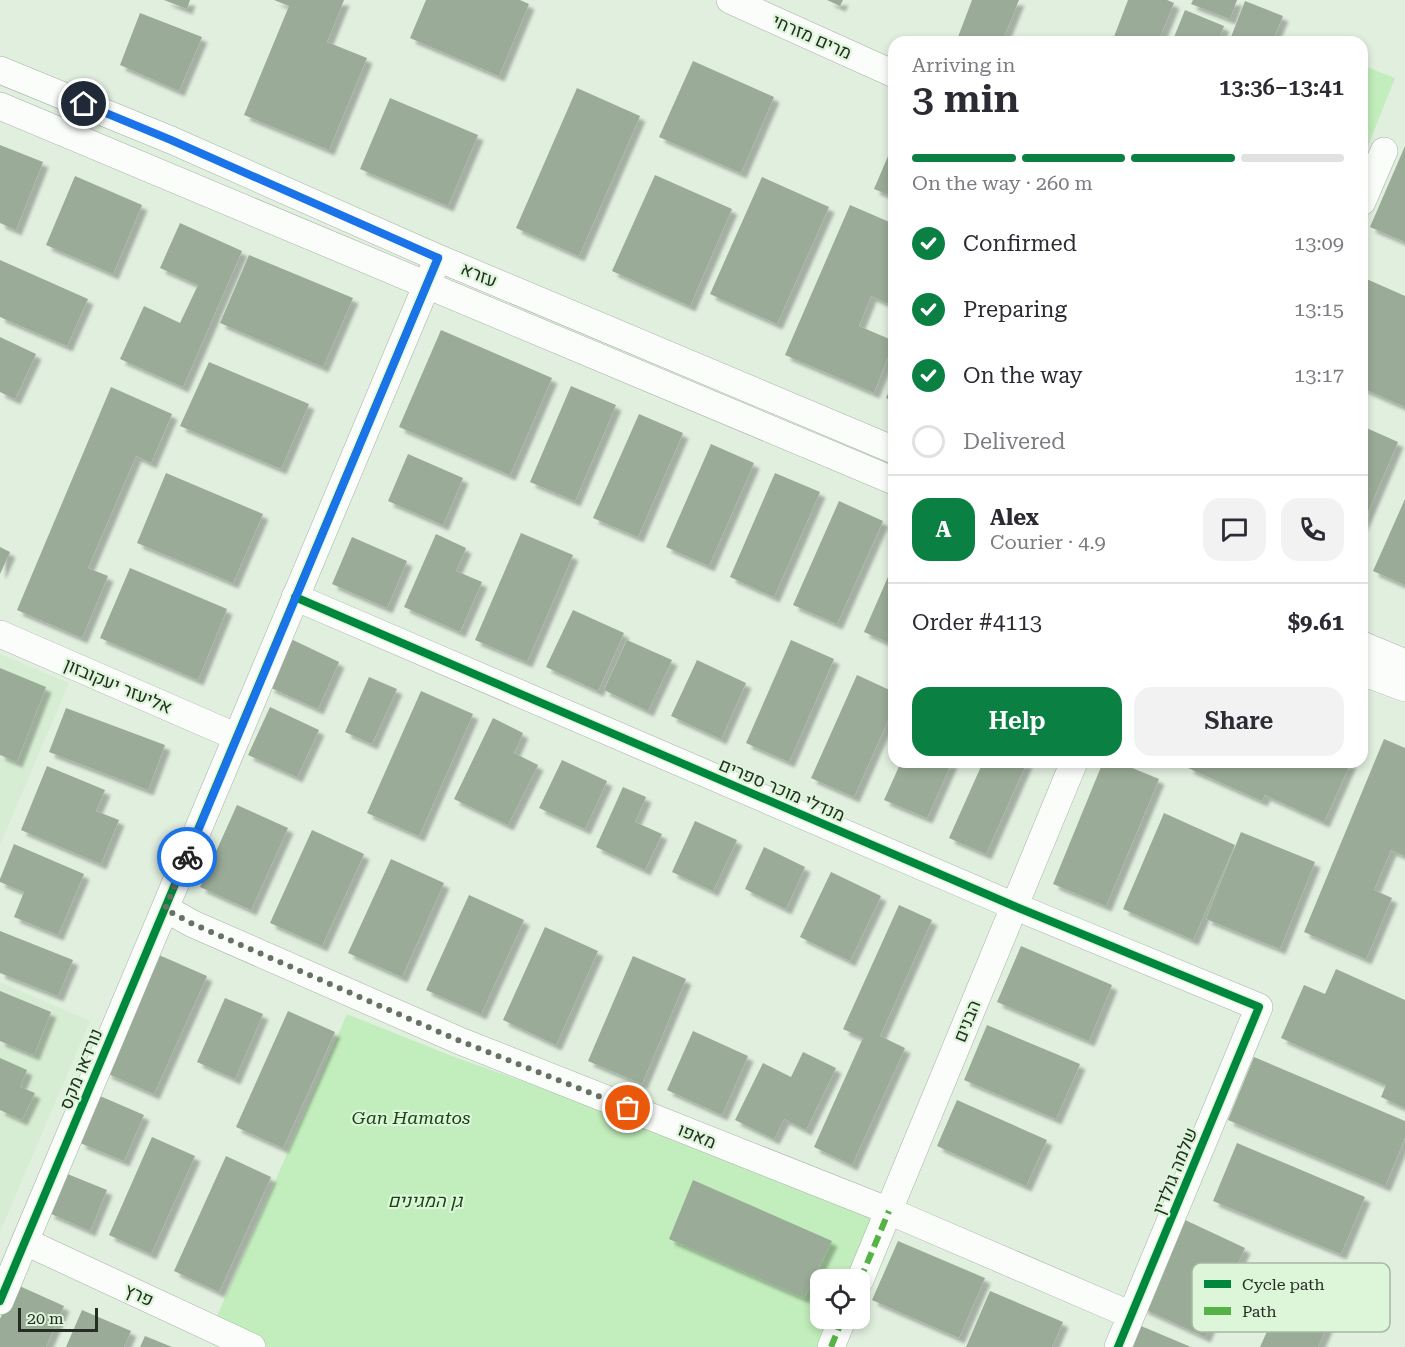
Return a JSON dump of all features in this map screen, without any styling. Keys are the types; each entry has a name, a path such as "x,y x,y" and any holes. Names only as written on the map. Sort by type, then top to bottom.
{"street":[{"name":"מרים מזרחי","path":"730,0 888,71"},
{"name":"עזרא","path":"3,77 171,140 438,258 888,447"},
{"name":"עזרא","path":"0,106 888,478"},
{"path":"1368,188 1384,151"},
{"name":"נורדאו מקס","path":"0,1301 438,258"},
{"name":"מנדלי מוכר ספרים","path":"295,597 1014,906 1259,1007"},
{"name":"אליעזר יעקובזון","path":"0,634 237,737"},
{"path":"1368,647 1404,659"},
{"path":"1368,674 1405,688"},
{"name":"הבנים","path":"865,1269 1072,768"},
{"name":"מאפו","path":"165,909 193,924 460,1041 889,1211 1131,1315"},
{"name":"שלמה גולדין","path":"1118,1347 1259,1007"},
{"name":"פרץ","path":"26,1242 252,1347"},
{"path":"831,1347 838,1329"}],"shaded area":[{"path":"0,654 69,683 0,845"},
{"path":"0,982 90,1021 0,1232"}],"green space":[{"path":"1368,67 1395,78 1368,146"},
{"name":"גן המגינים","path":"347,1014 449,1055 889,1211 865,1269 810,1269 810,1329 837,1329 827,1347 253,1347 212,1328"}],"building":[{"path":"164,0 190,0 187,9"},
{"path":"274,0 344,0 327,42 367,58 329,150 244,115 289,6"},
{"path":"426,0 520,0 529,4 499,76 410,38"},
{"path":"827,0 843,0 840,6"},
{"path":"972,0 1019,0 1004,36 958,36"},
{"path":"1128,0 1167,0 1174,3 1160,36 1114,36"},
{"path":"1193,0 1237,0 1230,19 1191,4"},
{"path":"1245,1 1283,16 1275,36 1231,36"},
{"path":"1185,10 1224,26 1220,36 1174,36"},
{"path":"140,13 202,37 179,91 120,65"},
{"path":"693,61 774,97 741,173 659,137"},
{"path":"577,88 640,116 579,256 516,228"},
{"path":"390,98 478,135 448,206 360,169"},
{"path":"0,145 43,162 16,230 0,223"},
{"path":"1405,146 1405,242 1370,227"},
{"path":"888,156 888,195 874,189"},
{"path":"655,175 732,209 690,306 612,271"},
{"path":"75,176 142,205 113,274 46,245"},
{"path":"762,177 829,207 777,324 710,294"},
{"path":"850,205 888,221 888,303 871,296 859,326 888,338 888,357 874,393 785,355"},
{"path":"180,223 242,251 183,387 120,359 144,306 180,323 198,285 160,268"},
{"path":"249,255 353,298 323,367 220,323"},
{"path":"0,260 88,299 67,346 0,317"},
{"path":"1368,280 1405,296 1405,407 1368,391"},
{"path":"441,330 552,378 510,475 399,427"},
{"path":"0,337 36,354 15,399 0,392"},
{"path":"209,362 309,404 281,469 180,426"},
{"path":"571,386 616,405 575,501 530,482"},
{"path":"111,387 172,414 151,463 136,456 88,568 108,576 82,638 17,610"},
{"path":"639,414 683,433 638,537 593,518"},
{"path":"1368,429 1398,442 1368,512"},
{"path":"711,444 754,463 709,566 666,547"},
{"path":"408,454 463,478 443,525 388,501"},
{"path":"166,473 263,514 233,583 137,543"},
{"path":"775,473 820,492 774,597 730,577"},
{"path":"1405,499 1405,585 1373,571"},
{"path":"839,501 883,521 837,624 793,605"},
{"path":"521,533 573,555 527,662 475,640"},
{"path":"436,534 466,548 456,571 482,582 460,632 404,607"},
{"path":"352,537 407,561 387,608 332,584"},
{"path":"0,547 10,552 0,574"},
{"path":"130,568 227,609 198,680 100,638"},
{"path":"888,577 888,642 864,632"},
{"path":"573,610 624,633 598,691 546,667"},
{"path":"291,639 339,662 318,709 269,687"},
{"path":"627,640 672,660 648,711 604,690"},
{"path":"791,640 834,659 789,762 746,743"},
{"path":"697,660 746,683 721,739 671,716"},
{"path":"0,668 46,687 17,762 0,755"},
{"path":"857,675 888,689 888,720 854,797 811,778"},
{"path":"369,677 397,689 372,744 345,732"},
{"path":"421,691 473,714 419,836 367,813"},
{"path":"270,707 319,730 297,777 248,755"},
{"path":"66,708 165,745 148,790 49,752"},
{"path":"493,718 523,733 514,753 538,765 508,825 454,799"},
{"path":"1384,739 1405,748 1405,856 1391,850 1374,890 1392,898 1366,959 1304,932"},
{"path":"562,760 607,781 585,829 539,808"},
{"path":"47,766 105,790 96,811 119,820 101,864 21,830"},
{"path":"898,768 949,768 927,818 884,800"},
{"path":"980,768 1024,768 986,854 949,838"},
{"path":"1101,768 1132,768 1159,779 1106,906 1053,884"},
{"path":"1188,768 1348,768 1324,822 1265,795 1262,801"},
{"path":"623,787 646,797 635,822 662,834 645,870 596,847"},
{"path":"237,805 288,828 251,910 200,887"},
{"path":"1164,813 1235,845 1193,940 1123,909"},
{"path":"695,821 737,840 713,891 672,872"},
{"path":"312,830 364,854 322,946 270,923"},
{"path":"1241,832 1315,862 1280,949 1206,919"},
{"path":"14,844 84,874 58,935 14,917 24,892 0,882 0,879"},
{"path":"764,847 805,867 786,909 745,889"},
{"path":"391,859 444,883 402,977 348,953"},
{"path":"831,872 881,896 850,961 800,937"},
{"path":"469,895 524,920 481,1014 426,990"},
{"path":"899,905 932,920 880,1036 905,1048 852,1165 814,1147 863,1038 843,1029"},
{"path":"545,927 598,951 556,1045 503,1020"},
{"path":"0,931 73,960 58,996 0,973"},
{"path":"1021,946 1112,985 1089,1041 997,1002"},
{"path":"159,955 207,976 154,1094 106,1073"},
{"path":"633,956 686,979 642,1084 588,1061"},
{"path":"1336,969 1405,1000 1405,1108 1381,1097 1386,1085 1281,1038 1304,985 1325,994"},
{"path":"0,991 51,1012 34,1055 0,1041"},
{"path":"225,998 263,1014 235,1079 197,1062"},
{"path":"288,1011 335,1032 283,1148 236,1127"},
{"path":"987,1025 1080,1064 1056,1119 964,1080"},
{"path":"693,1031 748,1056 722,1115 667,1090"},
{"path":"803,1052 836,1068 806,1130 784,1119 774,1139 735,1120 763,1063 791,1077"},
{"path":"1254,1057 1405,1121 1405,1138 1385,1186 1228,1120"},
{"path":"0,1058 27,1070 20,1087 35,1093 22,1120 0,1110"},
{"path":"100,1096 144,1115 124,1161 80,1143"},
{"path":"957,1100 1047,1140 1026,1186 937,1146"},
{"path":"152,1137 195,1156 151,1254 109,1235"},
{"path":"1237,1143 1365,1197 1341,1254 1213,1201"},
{"path":"226,1156 271,1177 219,1292 174,1271"},
{"path":"65,1173 107,1190 90,1231 49,1213"},
{"path":"693,1180 832,1241 818,1269 810,1269 810,1286 804,1298 669,1239"},
{"path":"1183,1219 1245,1248 1238,1263 1192,1263 1192,1331 1142,1308"},
{"path":"898,1241 985,1278 959,1338 872,1300"},
{"path":"15,1284 64,1306 46,1347 0,1347 0,1319"},
{"path":"990,1291 1063,1322 1052,1347 966,1347"},
{"path":"82,1310 131,1331 124,1347 66,1347"},
{"path":"1141,1326 1191,1347 1132,1347"},
{"path":"1194,1332 1207,1332 1205,1337"},
{"path":"1267,1332 1325,1332 1318,1347 1260,1347"},
{"path":"145,1336 172,1347 140,1347"}],"marked path":[{"path":"865,1269 889,1211"},
{"path":"831,1347 838,1329"}],"cycle path":[{"path":"0,1301 438,258"},
{"path":"295,597 1014,906 1259,1007 1118,1347"}],"way so far":[{"path":"187,857 165,909 193,924 460,1041 628,1108"}],"route":[{"path":"84,104 438,258 187,857"}],"park label":[{"name":"Gan Hamatos","path":"411,1118"}]}
